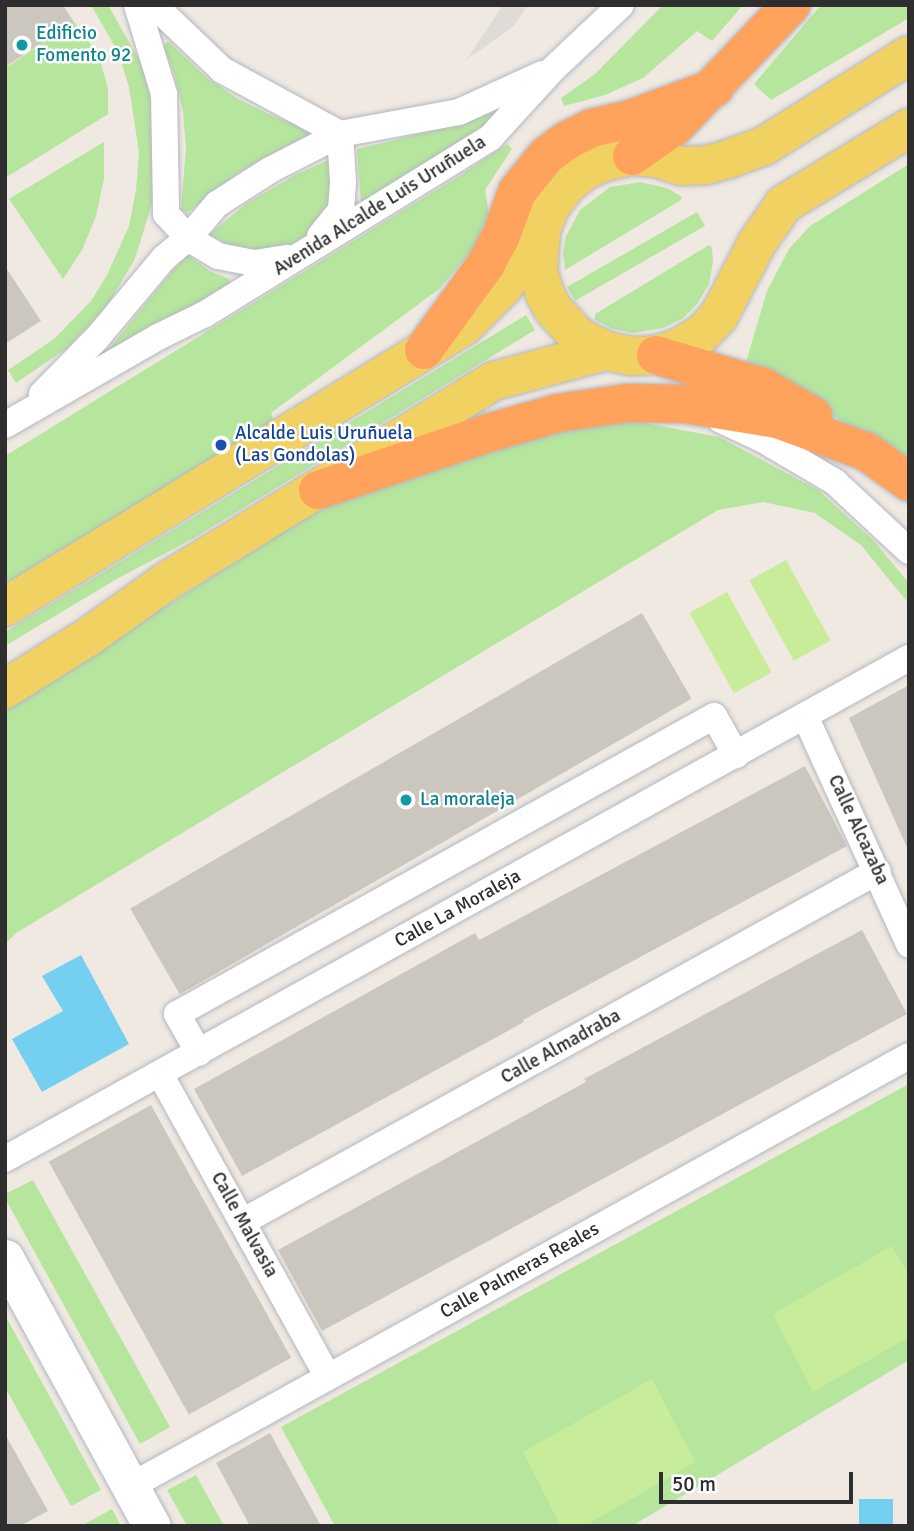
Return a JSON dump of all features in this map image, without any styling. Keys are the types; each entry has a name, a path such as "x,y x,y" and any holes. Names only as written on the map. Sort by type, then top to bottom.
{"highway":[{"path":"632,156 675,126 715,88 791,5"},
{"path":"424,350 486,264 501,236 517,192 546,156 566,141 592,128 631,119 715,88"},
{"path":"656,355 763,387 867,452 909,482"},
{"path":"318,490 558,413 627,403 685,404 777,419 867,452"}],"main road":[{"path":"5,607 464,326 504,286 541,230 550,207 575,179 607,161 632,156 657,158 681,166 707,165 764,146 909,55"},
{"path":"541,230 538,271 553,309 577,336 606,351 631,356 656,355 680,347 702,334 719,316 757,243 784,204 909,128"},
{"path":"5,688 91,635 167,581 494,382 606,351"}],"street":[{"path":"138,5 164,94 166,214 188,238 218,256 255,264 304,253 341,210 343,182 340,134 222,70 154,5"},
{"path":"553,69 621,5"},
{"name":"Avenida Alcalde Luis Uruñuela","path":"11,422 97,338 164,258 188,238 216,204 270,170 340,134 459,112 553,69"},
{"name":"Avenida Alcalde Luis Uruñuela","path":"11,422 158,337 205,314 490,138 553,69"},
{"path":"685,404 762,439 835,482 909,551"},
{"name":"Calle La Moraleja","path":"5,1159 909,658"},
{"path":"199,1053 177,1014 714,716 736,755"},
{"name":"Calle Alcazaba","path":"806,716 909,944"},
{"name":"Calle Almadraba","path":"242,1222 878,871"},
{"name":"Calle Palmeras Reales","path":"131,1486 909,1056"},
{"name":"Calle Malvasia","path":"160,1074 328,1377"},
{"path":"5,1258 152,1526"}],"green space":[{"path":"91,5 108,5 142,65 155,117 154,197 135,259 105,309 66,349 16,383 8,370 54,339 91,301 107,275 129,226 136,190 139,152 129,87 118,52"},
{"path":"663,5 743,5 712,41 697,31 643,78 605,95 564,106 561,98 595,74"},
{"path":"821,5 909,5 909,18 771,100 754,84"},
{"path":"74,22 99,56 108,89 108,114 5,178 5,68"},
{"path":"168,41 206,77 238,99 275,117 311,129 312,133 241,171 187,213 181,210 186,148 183,111 174,73 163,46"},
{"path":"494,111 497,117 361,203 357,149 460,124"},
{"path":"104,142 104,179 96,216 82,250 63,279 9,199"},
{"path":"507,144 512,149 485,190 489,214 473,249 439,289 271,413 274,421 5,584 5,456"},
{"path":"331,159 334,181 328,207 312,231 290,246 258,253 230,246 210,234 246,204 297,174"},
{"path":"909,164 909,465 792,389 744,369 767,291 789,249 810,226"},
{"path":"640,182 667,188 682,197 681,200 565,270 563,253 566,236 580,210 610,187"},
{"path":"697,212 705,226 575,301 567,287"},
{"path":"709,245 712,248 713,262 709,284 697,304 682,319 663,328 633,333 613,329 595,320 595,314"},
{"path":"186,254 210,271 229,279 230,284 109,359 105,354"},
{"path":"526,315 535,330 194,538 115,580 5,646 5,632"},
{"path":"629,420 719,437 818,490 873,540 909,583 909,604 861,545 815,513 763,502 718,510 16,933 5,944 5,707 307,517 336,503 480,451 554,433"},
{"path":"786,560 831,640 794,661 749,580"},
{"path":"727,592 772,672 734,693 689,613"},
{"path":"909,1084 909,1360 632,1526 335,1526 281,1427"},
{"path":"33,1180 170,1427 140,1444 5,1198 5,1194"},
{"path":"892,1246 909,1276 909,1337 813,1392 773,1314"},
{"path":"5,1315 101,1490 71,1506 5,1387"},
{"path":"652,1379 695,1462 585,1526 561,1526 523,1452"},
{"path":"196,1475 224,1526 187,1526 167,1490"},
{"path":"112,1509 121,1526 81,1526"}],"shaded area":[{"path":"503,5 528,5 513,27 466,60"}],"water":[{"path":"81,955 129,1044 42,1092 12,1039 63,1011 42,976"},
{"path":"859,1499 893,1499 893,1526 859,1526"}],"building":[{"name":"Edificio Fomento 92","path":"5,5 63,5 74,22 5,67"},
{"path":"5,266 41,321 5,344"},
{"name":"La moraleja","path":"642,613 692,699 180,994 130,908"},
{"path":"909,685 909,852 849,718"},
{"path":"805,766 847,846 523,1020 524,1022 242,1176 194,1089 475,933 479,940"},
{"path":"862,930 907,1014 322,1331 278,1250 586,1082 584,1079"},
{"path":"151,1105 291,1358 189,1414 49,1162"},
{"path":"270,1433 321,1526 250,1526 216,1463"},
{"path":"5,1434 48,1511 20,1526 5,1526"}],"place":[{"name":"Edificio Fomento 92","path":"22,45"},
{"name":"Alcalde Luis Uruñuela (Las Gondolas)","path":"221,445"},
{"name":"La moraleja","path":"406,800"}]}
